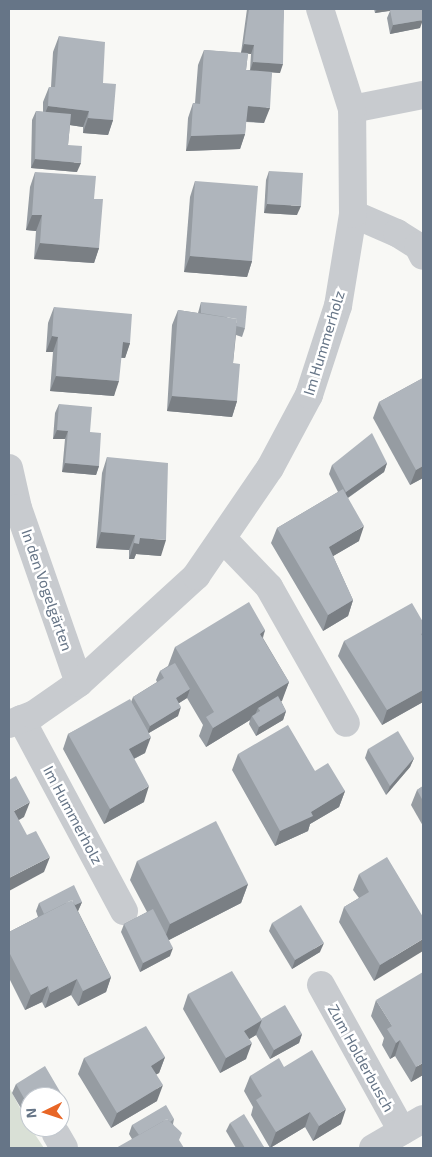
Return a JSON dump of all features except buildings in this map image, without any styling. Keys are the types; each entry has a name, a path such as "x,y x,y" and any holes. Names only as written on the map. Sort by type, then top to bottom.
{"street":[{"name":"Im Hummerholz","path":"124,910 15,721 79,683 196,576 224,540 309,394 338,306 352,214 352,109 320,9"},
{"path":"352,109 423,95"},
{"path":"352,214 397,233 418,246 423,256"},
{"name":"In den Vogelgärten","path":"9,468 18,508 79,683"},
{"path":"224,540 269,587 346,723"},
{"name":"Zum Holderbusch","path":"321,985 418,1123 372,1148"}],"shaded area":[{"path":"9,1087 20,1108 20,1137 37,1137 44,1148 9,1148"}]}
